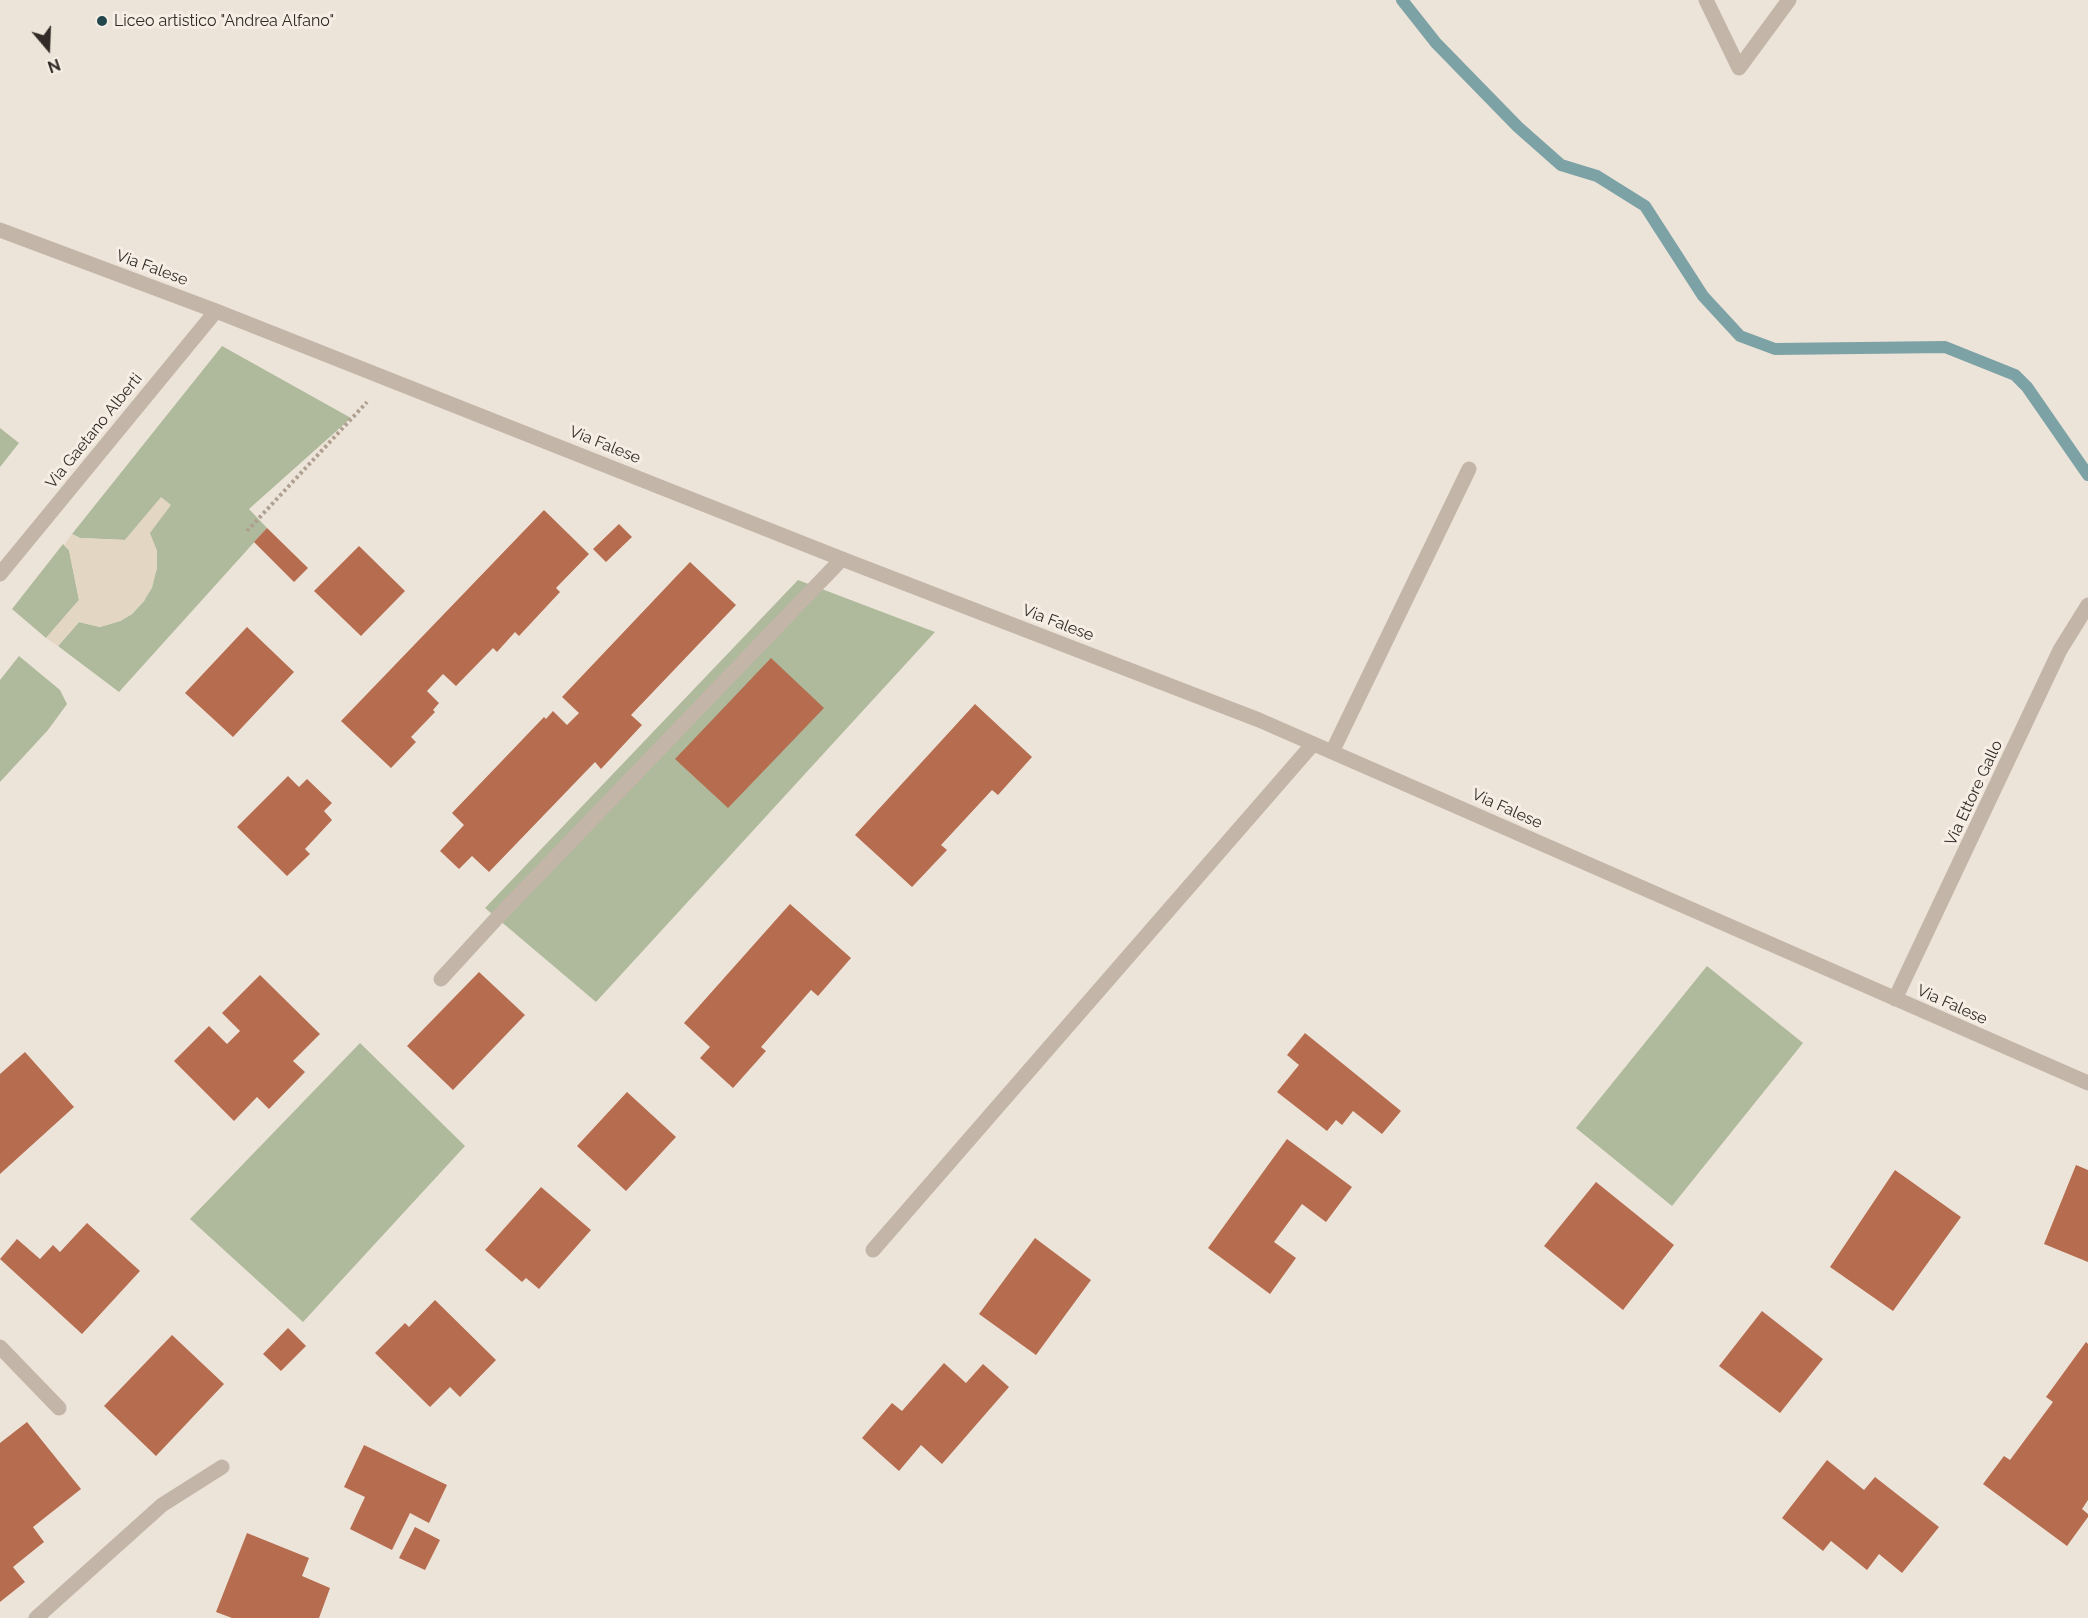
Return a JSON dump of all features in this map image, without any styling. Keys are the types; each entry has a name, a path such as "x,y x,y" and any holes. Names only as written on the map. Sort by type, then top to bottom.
{"street":[{"path":"1706,0 1739,68 1789,0"},
{"name":"Via Falese","path":"0,230 216,311 842,559 1259,720 2088,1083"},
{"name":"Via Gaetano Alberti","path":"0,574 216,311"},
{"path":"1332,752 1469,469"},
{"path":"441,979 496,918 842,559"},
{"name":"Via Ettore Gallo","path":"1895,999 2060,650 2088,605"},
{"path":"873,1250 1313,744"},
{"path":"0,1347 59,1408"},
{"path":"36,1618 162,1505 222,1467"}],"path":[{"path":"247,531 362,409 384,377"}],"green space":[{"path":"222,346 351,418 249,509 267,528 119,692 58,646 79,622 100,627 120,621 132,614 144,601 157,568 157,551 149,533 161,498 125,540 80,538 72,534"},
{"path":"0,428 19,443 0,467"},
{"path":"63,544 69,550 79,600 46,638 12,609"},
{"path":"798,580 935,632 596,1002 485,908"},
{"path":"19,656 60,690 67,704 48,730 0,782 0,680"},
{"path":"1707,966 1803,1043 1672,1206 1576,1128"},
{"path":"360,1043 465,1146 303,1322 190,1219"}],"shaded area":[{"path":"161,497 171,505 150,533 157,551 157,568 152,588 144,601 132,614 120,621 100,627 79,622 58,646 46,638 79,600 69,550 64,545 72,534 80,538 125,540"}],"building":[{"path":"544,510 589,554 556,588 560,592 519,636 515,632 497,652 493,648 456,686 443,674 427,691 439,703 433,710 435,712 411,737 416,742 391,768 341,721"},
{"path":"619,524 632,537 606,562 593,549"},
{"path":"267,528 308,568 294,582 254,542"},
{"path":"359,546 405,591 361,636 314,591"},
{"path":"690,562 736,605 631,715 642,725 601,769 595,762 489,872 472,856 459,869 440,851 464,825 452,813 544,717 546,719 553,711 567,725 579,713 562,697"},
{"path":"247,627 294,672 233,737 185,693"},
{"path":"771,658 824,708 728,808 675,759"},
{"path":"975,704 1032,757 998,795 992,790 941,845 947,850 912,887 855,835"},
{"path":"288,776 299,787 307,779 332,803 324,811 332,820 305,849 310,854 287,876 237,827"},
{"path":"790,904 851,958 818,996 811,990 761,1047 766,1051 733,1088 700,1058 710,1047 684,1023"},
{"path":"479,972 525,1015 453,1090 407,1046"},
{"path":"260,975 320,1034 293,1061 305,1072 269,1109 257,1097 234,1121 174,1061 209,1026 227,1044 240,1031 222,1013"},
{"path":"1305,1033 1401,1111 1382,1134 1353,1111 1342,1125 1336,1120 1327,1131 1277,1092 1299,1065 1287,1055"},
{"path":"25,1052 74,1107 0,1174 0,1074"},
{"path":"627,1092 676,1137 626,1191 577,1146"},
{"path":"1287,1139 1352,1187 1326,1222 1302,1204 1274,1242 1296,1258 1270,1294 1208,1248"},
{"path":"2076,1165 2088,1170 2088,1262 2044,1244"},
{"path":"1895,1170 1961,1217 1893,1311 1830,1267"},
{"path":"1596,1182 1674,1245 1623,1310 1544,1246"},
{"path":"541,1187 591,1230 539,1289 526,1278 522,1282 485,1250"},
{"path":"87,1223 140,1271 82,1334 0,1259 17,1239 40,1259 53,1245 60,1252"},
{"path":"1035,1238 1091,1280 1036,1355 979,1314"},
{"path":"435,1300 496,1360 460,1397 450,1387 430,1407 375,1353 405,1323 409,1327"},
{"path":"1762,1311 1823,1359 1780,1413 1719,1366"},
{"path":"288,1328 306,1346 281,1371 263,1354"},
{"path":"172,1335 224,1384 156,1456 104,1406"},
{"path":"2086,1342 2088,1344 2088,1500 2082,1509 2088,1517 2067,1546 1983,1484 2004,1456 2010,1460 2053,1402 2046,1397"},
{"path":"944,1363 966,1383 983,1364 1009,1387 942,1464 921,1445 899,1471 862,1438 892,1403 902,1411"},
{"path":"27,1422 81,1489 33,1527 44,1542 13,1567 25,1582 0,1602 0,1443"},
{"path":"364,1445 447,1485 429,1523 410,1513 392,1550 350,1529 365,1497 344,1487"},
{"path":"1827,1460 1864,1490 1875,1477 1939,1527 1902,1573 1879,1554 1867,1570 1831,1541 1823,1551 1782,1518"},
{"path":"415,1527 440,1540 425,1570 399,1558"},
{"path":"247,1533 309,1558 302,1576 330,1588 319,1618 232,1618 216,1612"}],"waterway":[{"path":"1402,0 1436,43 1518,127 1561,165 1597,176 1645,206 1703,296 1740,336 1775,349 1945,347 2015,375 2027,387 2088,475"}],"place":[{"name":"Liceo artistico \"Andrea Alfano\"","path":"102,21"}]}
